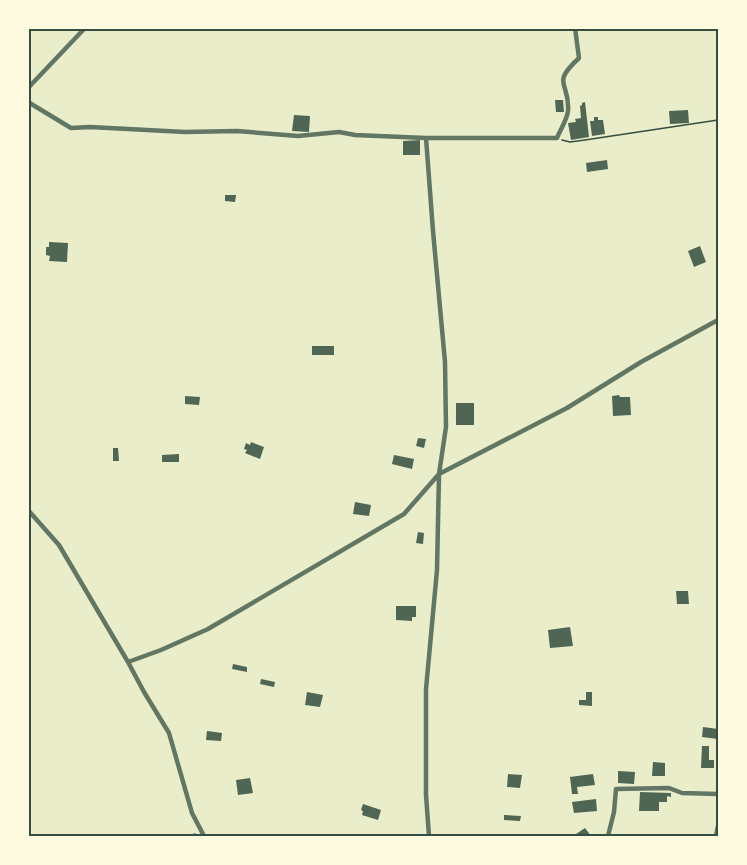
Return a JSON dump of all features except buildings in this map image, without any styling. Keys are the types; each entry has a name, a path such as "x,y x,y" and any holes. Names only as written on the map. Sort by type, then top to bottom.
{"street":[{"path":"28,88 85,28"},
{"path":"28,102 71,128 185,132 237,131 298,136 339,132 355,135 426,138 557,138 568,113 562,80 567,70 579,58 575,28"},
{"path":"426,138 445,362 446,427 440,474 437,570 426,689 426,795 429,837"},
{"path":"128,662 208,629 404,514 440,474 567,408 641,362 718,320"},
{"path":"28,510 59,545 168,733 192,813 204,837"},
{"path":"608,837 614,812 616,789 669,788 682,793 718,794"},
{"path":"716,837 718,826"}],"path":[{"path":"557,138 570,142 718,120"}]}
